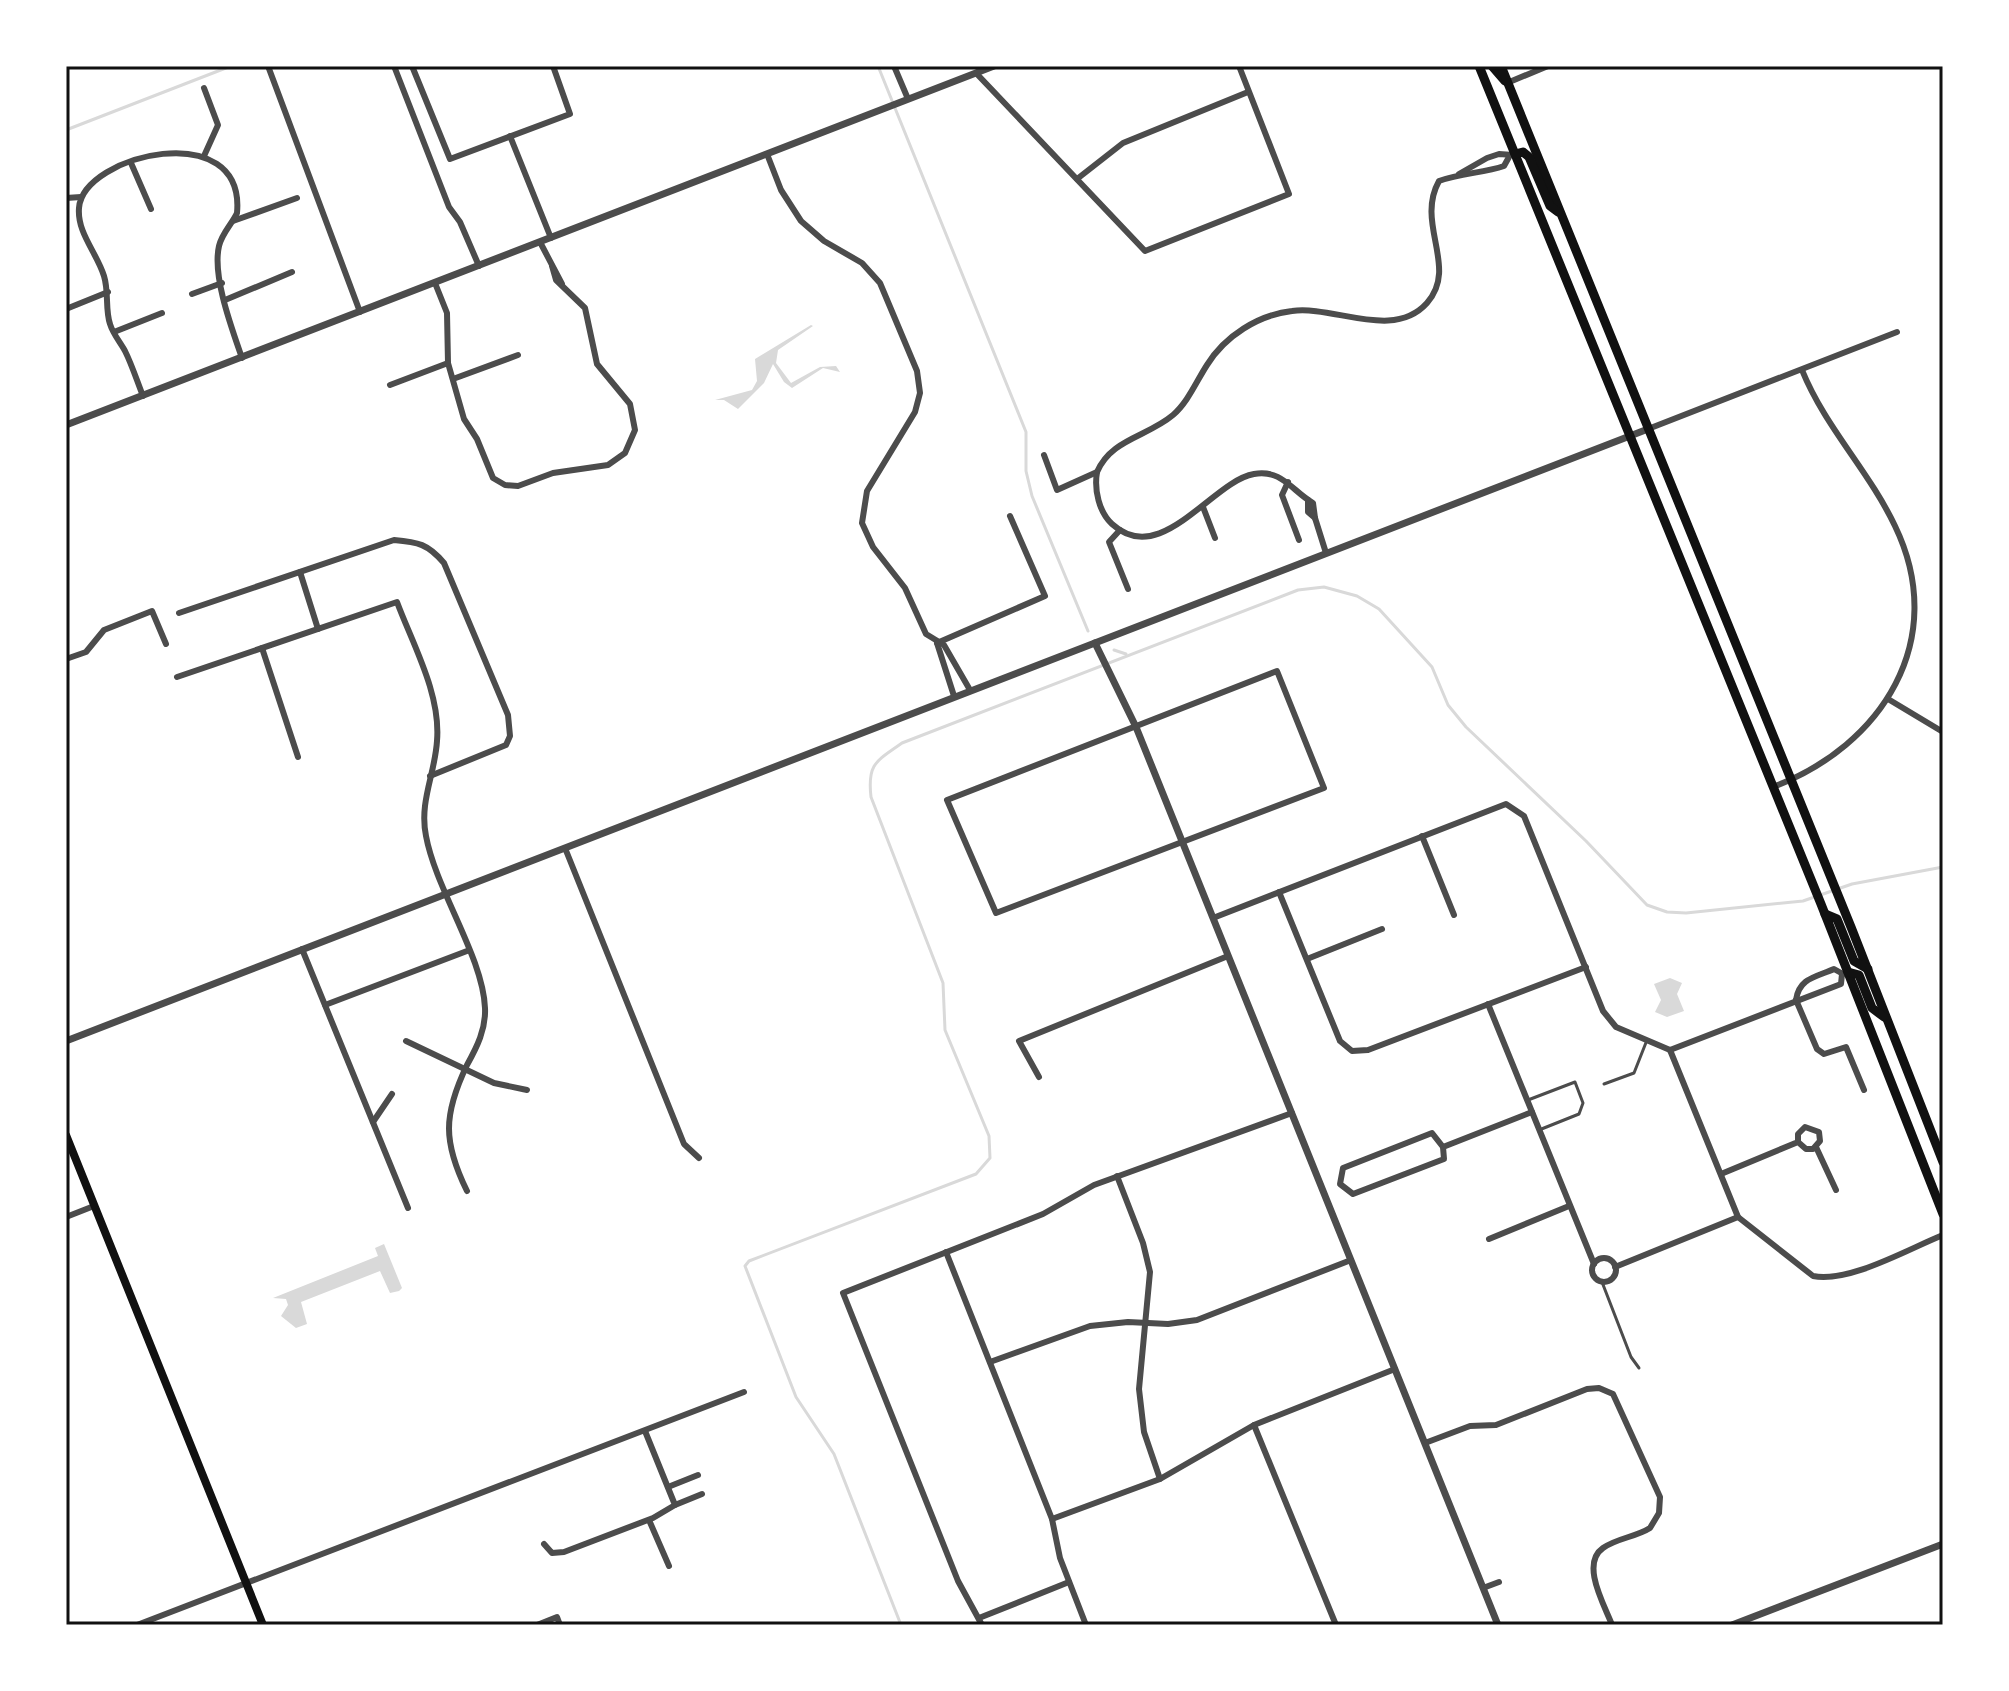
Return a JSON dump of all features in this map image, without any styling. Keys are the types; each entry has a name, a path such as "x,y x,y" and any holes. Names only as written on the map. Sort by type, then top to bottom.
{"main road":[{"path":"1479,66 1512,155 1631,435 1823,909 1845,973 1943,1214"},
{"path":"1492,66 1507,83"},
{"path":"1501,66 1840,899 1943,1162"},
{"path":"1512,155 1523,152 1529,157 1550,206 1561,214"},
{"path":"1823,909 1837,919 1854,961 1868,969"},
{"path":"1845,973 1857,972 1872,1008 1886,1020"},
{"path":"66,1135 263,1625"}],"street":[{"path":"268,66 360,312"},
{"path":"394,66 449,207 460,222 479,266"},
{"path":"412,66 450,159 570,114 553,66"},
{"path":"894,66 908,99"},
{"path":"66,425 994,66"},
{"path":"976,73 1145,251 1289,194 1239,66"},
{"path":"1507,83 1548,66"},
{"path":"204,88 218,125 204,156"},
{"path":"1077,179 1123,143 1248,92"},
{"path":"510,136 551,238"},
{"path":"143,396 114,332 100,265 80,225 81,197 100,176 131,163 179,151 204,156 222,169 234,188 238,206 219,244 225,300 242,358"},
{"path":"767,154 781,190 801,221 824,241 862,263 880,283 917,371 920,393 915,412 867,491 862,513 867,537 905,588 926,634 944,645 970,690"},
{"path":"1326,553 1313,503 1288,482 1269,474 1252,474 1233,482 1183,522 1154,533 1135,535 1120,530 1109,521 1100,506 1097,472 1102,460 1115,447 1159,425 1178,411 1217,351 1260,320 1306,309 1387,322 1419,311 1430,299 1439,276 1430,201 1439,181 1482,166 1499,154 1512,155"},
{"path":"1482,166 1491,171 1504,166 1512,155"},
{"path":"131,163 151,209"},
{"path":"66,198 81,197"},
{"path":"232,222 297,198"},
{"path":"435,283 449,324 448,363 464,419 481,447 488,471 500,483 518,486 553,473 600,467 618,459 634,436 633,409 597,364 585,308 553,275 540,242"},
{"path":"225,300 292,272"},
{"path":"192,294 222,283"},
{"path":"66,309 108,292"},
{"path":"114,332 162,313"},
{"path":"66,1041 1897,332"},
{"path":"453,379 518,355"},
{"path":"390,385 448,363"},
{"path":"1773,787 1816,768 1849,746 1888,699 1904,663 1912,623 1908,562 1887,511 1815,403 1802,370"},
{"path":"1044,455 1057,490 1097,472"},
{"path":"1288,482 1282,495 1299,540"},
{"path":"1203,507 1215,538"},
{"path":"937,643 1045,596 1010,516"},
{"path":"1120,530 1109,542 1128,589"},
{"path":"179,613 394,540 415,540 429,546 444,563 508,715 510,736 506,745 430,776"},
{"path":"300,572 318,629"},
{"path":"177,677 397,602 435,708 438,740 425,797 425,829 482,990 485,1011 480,1038 451,1103 448,1139 455,1166 468,1192"},
{"path":"66,659 86,652 104,630 152,611 166,644"},
{"path":"937,643 936,650 945,664 954,696"},
{"path":"1095,643 1136,727 1498,1625"},
{"path":"262,648 298,757"},
{"path":"945,664 953,661"},
{"path":"1277,671 1324,788 996,913 947,800 1136,727 1277,671"},
{"path":"1888,699 1943,732"},
{"path":"1213,918 1501,805 1515,807 1526,821 1607,1018 1616,1027 1670,1050 1738,1217 1813,1276 1827,1279 1943,1235"},
{"path":"1422,836 1454,915"},
{"path":"565,848 684,1144 699,1158"},
{"path":"1279,892 1340,1041 1352,1051 1368,1050 1586,967"},
{"path":"1307,959 1382,929"},
{"path":"302,949 408,1208"},
{"path":"325,1005 467,951"},
{"path":"1039,1077 1019,1041 1228,956"},
{"path":"1670,1050 1796,1000 1841,984 1845,973 1834,969 1805,981 1798,989 1796,1000 1817,1049 1824,1054 1846,1047 1864,1090"},
{"path":"1488,1004 1594,1264 1593,1275 1602,1282 1613,1278 1615,1267"},
{"path":"406,1041 501,1086 527,1090"},
{"path":"373,1122 392,1094"},
{"path":"1443,1147 1532,1112"},
{"path":"1069,1582 980,1621 958,1581 843,1293 1043,1214 1117,1176 1292,1113"},
{"path":"1798,1142 1799,1131 1811,1126 1820,1135 1816,1147 1836,1190"},
{"path":"1432,1133 1443,1147 1444,1159 1353,1194 1340,1184 1343,1168 1432,1133"},
{"path":"1721,1174 1798,1142"},
{"path":"1798,1142 1806,1149 1816,1147"},
{"path":"1117,1176 1147,1257 1150,1286 1140,1368 1141,1410 1149,1452 1160,1479"},
{"path":"1323,1191 1340,1184"},
{"path":"66,1217 94,1206"},
{"path":"1489,1239 1569,1206"},
{"path":"1615,1267 1738,1217"},
{"path":"946,1252 1052,1519 1069,1582 1086,1625"},
{"path":"1594,1264 1603,1258 1615,1267"},
{"path":"990,1362 1090,1326 1197,1320 1351,1260"},
{"path":"1052,1519 1160,1479 1254,1425 1395,1369"},
{"path":"1425,1443 1470,1426 1496,1425 1587,1389 1599,1388 1613,1394 1660,1497 1660,1507 1650,1528 1605,1546 1596,1556 1594,1575 1612,1625"},
{"path":"137,1625 744,1392"},
{"path":"1254,1425 1336,1625"},
{"path":"645,1431 675,1505"},
{"path":"668,1487 698,1475"},
{"path":"544,1544 549,1551 560,1554 649,1520 702,1494"},
{"path":"649,1520 669,1566"},
{"path":"1732,1625 1943,1544"},
{"path":"1483,1588 1499,1582"},
{"path":"537,1625 557,1617 560,1625"}],"lane":[{"path":"1604,1084 1634,1073 1647,1040"},
{"path":"1527,1101 1575,1082 1583,1103 1579,1114 1539,1130"},
{"path":"1602,1282 1631,1357 1639,1368"}],"shaded area":[{"path":"811,325 778,350 776,363 791,383 820,367 836,366 840,372 823,368 792,388 784,382 773,364 764,383 738,409 724,400 715,400 752,390 757,381 755,359"},
{"path":"1670,978 1682,983 1677,994 1684,1011 1667,1017 1655,1012 1661,1000 1654,984"},
{"path":"384,1244 402,1288 399,1291 390,1293 380,1271 301,1302 307,1324 296,1328 281,1316 288,1305 286,1299 273,1298 378,1256 375,1248"}],"waterway":[{"path":"66,130 231,66"},
{"path":"878,66 1026,432 1026,471 1032,496 1088,631"},
{"path":"901,1625 834,1454 796,1397 745,1266 749,1261 976,1174 990,1158 989,1136 945,1030 943,983 871,797 872,770 886,754 902,743 1298,590 1324,587 1357,596 1379,609 1432,667 1448,705 1466,727 1586,841 1647,905 1667,912 1686,913 1803,901 1852,884 1943,867"},
{"path":"1114,650 1126,654"}]}
